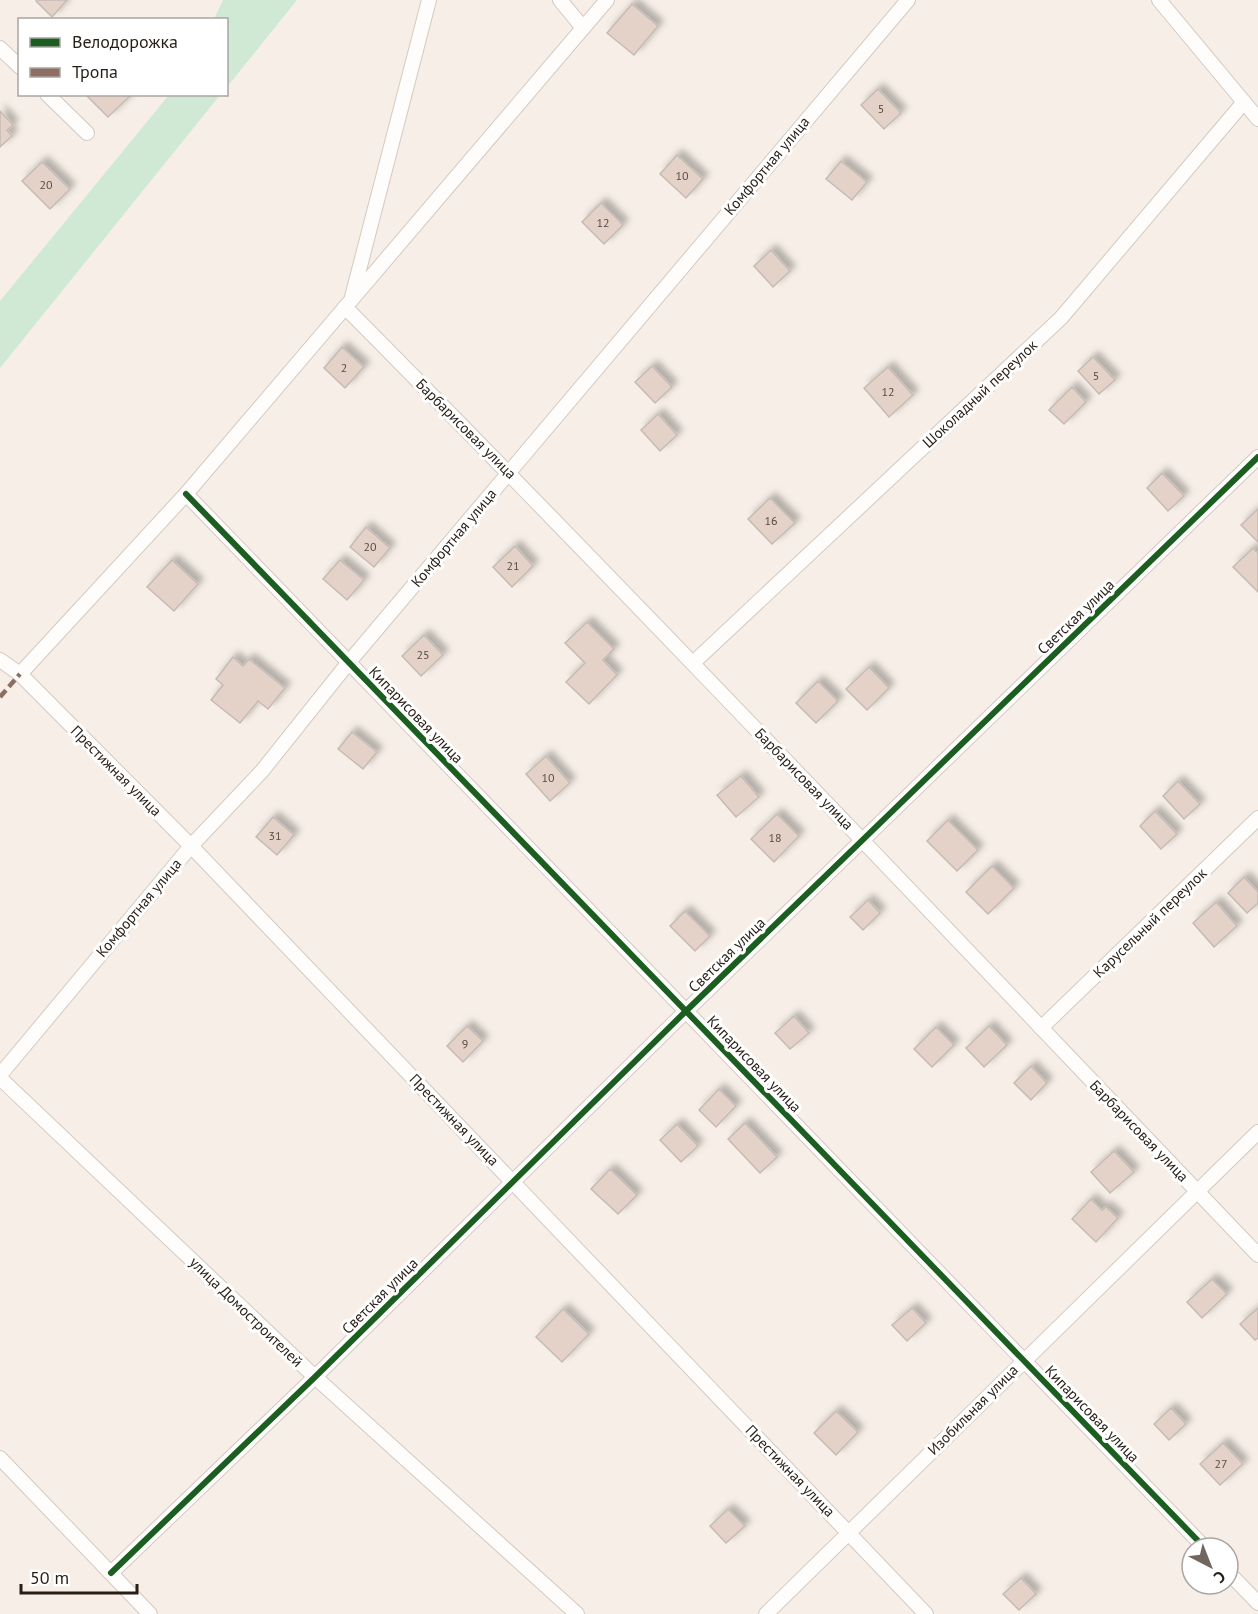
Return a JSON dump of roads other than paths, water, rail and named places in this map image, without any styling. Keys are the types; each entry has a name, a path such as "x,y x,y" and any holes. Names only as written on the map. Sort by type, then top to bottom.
{"street":[{"path":"348,304 429,0"},
{"path":"560,0 583,28"},
{"path":"20,674 186,494 607,0"},
{"name":"Комфортная улица","path":"0,1077 191,846 262,771 349,662 908,0"},
{"path":"1159,0 1258,119"},
{"path":"0,48 18,65"},
{"path":"49,96 87,133"},
{"name":"Шоколадный переулок","path":"693,663 1061,318 1244,102"},
{"name":"Барбарисовая улица","path":"348,304 863,840 1258,1256"},
{"name":"Светская улица","path":"111,1573 315,1377 686,1011 1258,457"},
{"name":"Кипарисовая улица","path":"186,494 1193,1536"},
{"name":"Престижная улица","path":"0,660 20,674 191,846 926,1614"},
{"name":"Карусельный переулок","path":"1041,1028 1258,818"},
{"name":"улица Домостроителей","path":"0,1077 315,1377 577,1614"},
{"name":"Изобильная улица","path":"766,1614 1258,1132"},
{"path":"0,1458 150,1614"},
{"path":"1240,1584 1258,1603"}]}
